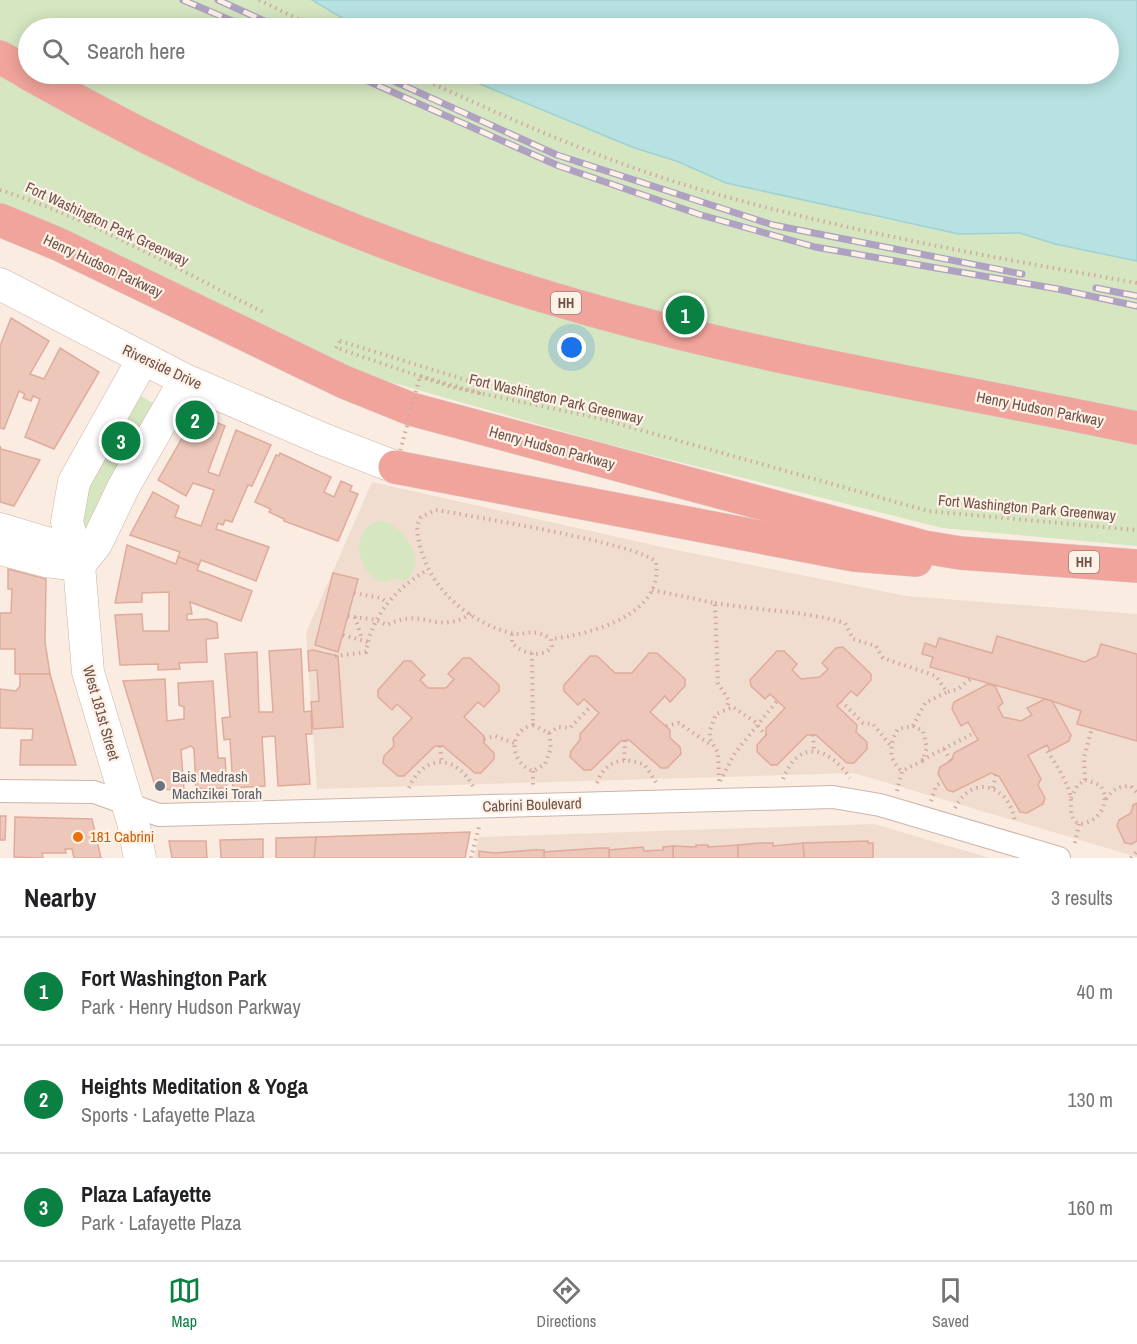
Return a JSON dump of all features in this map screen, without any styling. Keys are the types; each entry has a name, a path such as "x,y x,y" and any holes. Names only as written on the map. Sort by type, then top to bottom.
{"highway":[{"name":"Henry Hudson Parkway","path":"0,57 18,67"},
{"name":"Henry Hudson Parkway","path":"49,84 229,178 358,232 493,281 616,316 749,348 1137,428"},
{"name":"Henry Hudson Parkway","path":"0,220 58,244 345,382 411,409 924,547 960,553 1137,566"},
{"path":"397,459 854,555 922,561 1030,558"}],"main road":[{"name":"Riverside Drive","path":"0,285 185,380 325,440 397,459"},
{"name":"West 181st Street","path":"140,858 128,803 88,672 82,632 79,566 68,528 71,488 143,359"},
{"path":"79,566 96,543 123,486 185,380"},
{"path":"0,530 60,547 79,566"},
{"path":"0,549 46,561 79,566"}],"street":[{"name":"Cabrini Boulevard","path":"0,791 94,792 159,815 833,797 880,805 1067,851"}],"path":[{"path":"259,0 295,18"},
{"path":"433,84 480,106 606,156 700,189 802,217 912,241 1137,283"},
{"name":"Fort Washington Park Greenway","path":"0,190 100,231 272,316"},
{"path":"336,348 340,341 482,385 479,393 420,376 397,459"},
{"name":"Fort Washington Park Greenway","path":"326,343 441,384 598,418 928,511 1137,530"},
{"path":"436,510 643,553 657,562 657,576 652,590 638,607 613,624 598,630 551,639 536,632 512,634 471,614 444,592 427,570 420,552 417,525 421,518 436,510"},
{"path":"335,656 366,652 376,620 387,603 408,582 427,570"},
{"path":"652,590 762,611 790,610 811,613 845,623 854,639 876,646 883,658 936,676 946,692"},
{"path":"354,593 381,598 387,603"},
{"path":"716,603 718,683 729,701 727,707 716,714 710,730 713,747 719,757 719,782 735,753 777,700"},
{"path":"348,616 376,620 387,625 415,617 449,624 471,614"},
{"path":"355,617 362,639"},
{"path":"512,634 511,639 514,646 532,653 549,651 553,643 551,639"},
{"path":"343,635 369,642"},
{"path":"532,653 533,725"},
{"path":"913,726 919,710 925,703 946,692 958,689 973,677"},
{"path":"841,702 863,723 873,724 891,746 894,764 902,771"},
{"path":"549,733 558,727 570,728 591,706"},
{"path":"727,707 742,711 766,736"},
{"path":"666,726 679,723 713,747"},
{"path":"532,771 522,766 517,758 514,743 521,730 533,725 549,733"},
{"path":"891,746 898,729 913,726 923,731 927,738 927,748 922,761"},
{"path":"1085,780 1084,758 1092,728"},
{"path":"532,771 545,764 549,756 551,748 549,733"},
{"path":"897,791 902,771 974,733"},
{"path":"813,735 814,751"},
{"path":"484,739 495,736 514,743"},
{"path":"624,760 625,740"},
{"path":"440,746 442,762"},
{"path":"1044,746 1063,776 1071,798 1071,815 1079,824"},
{"path":"944,749 951,761"},
{"path":"783,780 793,761 814,751 823,752 833,758 850,778"},
{"path":"596,786 604,769 624,760 645,765 657,784"},
{"path":"407,791 414,776 425,767 442,762 460,768 474,789"},
{"path":"532,771 533,788"},
{"path":"993,788 996,775"},
{"path":"1071,798 1077,786 1085,780"},
{"path":"1085,780 1100,785 1104,791 1104,802"},
{"path":"931,802 936,786 942,782"},
{"path":"1079,824 1093,821 1111,792 1123,786 1131,786 1137,794"},
{"path":"954,809 966,793 985,787 993,788 1008,800 1014,812 1015,826"},
{"path":"471,858 480,823"},
{"path":"1067,851 1079,824"},
{"path":"1131,858 1137,851"}],"shaded area":[{"path":"372,482 671,549 906,596 1137,614 1137,857 854,773 317,789 306,633"},
{"path":"874,824 990,858 474,858 479,837"}],"green space":[{"path":"0,0 312,0 342,18 18,18 18,84 480,84 632,147 702,171 875,217 959,234 1020,233 1055,244 1137,261 1137,546 942,528 607,444 348,370 0,208"},
{"path":"139,395 155,404 105,488 88,527 71,521"},
{"path":"384,521 399,530 411,546 415,564 407,580 395,579 384,582 367,571 362,561 359,551 364,531 372,524"}],"water":[{"path":"312,0 1137,0 1137,261 1055,244 1020,233 959,234 726,183 679,162 632,147 480,84 1119,84 1119,18 342,18"}],"building":[{"path":"11,318 49,341 30,374 44,379 60,348 99,372 54,449 25,437 40,399 33,396 31,401 23,398 25,394 19,391 4,429 0,428 0,346"},
{"path":"196,414 225,426 208,472 219,476 236,430 271,445 252,486 248,485 232,522 225,520 223,525 218,523 216,529 269,547 256,581 201,560 199,565 178,557 180,552 130,535 153,492 179,506 175,517 201,526 214,490 193,483 186,496 158,480"},
{"path":"0,446 1,449 40,460 14,506 0,502"},
{"path":"280,453 331,477 324,492 334,497 341,481 352,486 350,491 358,494 338,541 284,521 269,512 271,509 255,502 276,455 279,456"},
{"path":"127,545 176,564 178,557 199,565 197,570 252,591 241,621 190,602 192,614 187,614 187,620 207,619 217,623 218,638 206,639 207,662 179,663 180,669 158,670 158,664 120,665 115,615 142,614 143,631 169,631 169,592 142,593 142,602 115,603"},
{"path":"8,569 46,579 45,642 50,674 15,674 15,649 0,649 0,613 11,613 12,589 8,589"},
{"path":"333,573 358,579 338,652 315,645"},
{"path":"997,636 1085,662 1097,656 1101,644 1137,654 1137,741 1077,724 1081,711 930,667 933,657 922,654 925,643 936,647 939,638 992,653"},
{"path":"843,647 871,674 871,680 857,696 851,691 837,706 857,725 856,732 867,742 867,749 854,763 847,763 816,735 807,735 777,765 771,765 757,752 757,745 766,735 766,728 785,708 770,694 765,699 751,686 750,680 777,651 784,651 797,664 792,670 801,679 820,677 828,669 822,663 836,648"},
{"path":"301,649 304,712 311,711 312,734 306,734 310,784 278,786 275,736 262,737 265,786 233,788 230,739 224,740 222,718 230,717 225,654 257,652 259,712 273,712 269,651"},
{"path":"313,650 338,656 343,727 313,729 311,702 319,701 317,670 309,671 308,651"},
{"path":"649,653 657,653 685,679 685,686 670,702 665,696 650,712 670,730 670,738 680,747 681,754 667,768 661,768 629,740 621,741 591,770 584,770 570,757 571,751 580,740 580,734 599,713 584,699 578,705 564,691 564,685 590,656 597,656 615,673 632,673"},
{"path":"463,658 470,658 499,685 499,691 484,707 478,702 464,717 484,736 484,743 494,753 494,759 481,773 475,773 443,746 435,746 404,776 398,776 383,763 384,756 394,746 393,738 412,718 397,704 392,710 378,697 378,690 404,661 411,661 425,675 420,680 428,688 446,688 454,679 448,674"},
{"path":"20,674 50,674 76,765 20,765 21,740 32,740 33,729 0,728 0,689 16,691 20,686"},
{"path":"165,679 167,721 184,719 184,707 179,705 178,683 213,681 218,758 225,758 227,788 196,789 194,749 191,746 181,750 184,790 156,789 123,681"},
{"path":"988,684 995,686 1003,703 998,707 1003,717 1021,721 1032,715 1027,708 1045,699 1052,701 1071,735 1069,741 1050,751 1047,745 1028,755 1041,779 1038,785 1045,798 1043,804 1027,813 1020,812 999,776 991,773 953,792 947,790 938,774 940,767 952,760 954,753 978,740 968,722 961,726 952,709 954,702"},
{"path":"1137,803 1137,841 1132,844 1125,843 1117,826 1119,820 1131,813 1133,805"},
{"path":"0,816 6,816 5,840 0,840"},
{"path":"15,817 92,819 101,858 74,858 72,849 65,849 66,853 42,853 43,858 14,857"},
{"path":"470,832 465,858 314,858 316,837"},
{"path":"316,837 314,858 276,858 276,838"},
{"path":"263,839 263,858 221,858 220,840"},
{"path":"169,841 206,841 207,858 172,858"},
{"path":"868,841 868,843 873,843 873,858 804,858 803,843"},
{"path":"773,843 773,846 803,843 804,858 738,858 738,845"},
{"path":"696,845 708,845 708,847 738,845 738,858 673,858 673,846 696,847"},
{"path":"673,846 673,858 609,858 609,850 643,847 644,851 663,850 663,847"},
{"path":"609,848 609,858 544,858 544,852"},
{"path":"544,850 544,858 479,858 479,851 495,853"}],"railway":[{"path":"183,0 225,18"},
{"path":"218,0 258,18"},
{"path":"374,84 559,166 701,215 815,247 1058,289 1137,306"},
{"path":"400,84 557,155 773,225 1022,274"},
{"path":"1096,288 1137,296"}],"place":[{"name":"Fort Washington Park","path":"685,315"},
{"name":"Heights Meditation & Yoga","path":"195,420"},
{"name":"Plaza Lafayette","path":"121,441"},
{"name":"Bais Medrash Machzikei Torah","path":"160,786"},
{"name":"181 Cabrini","path":"78,837"}]}
